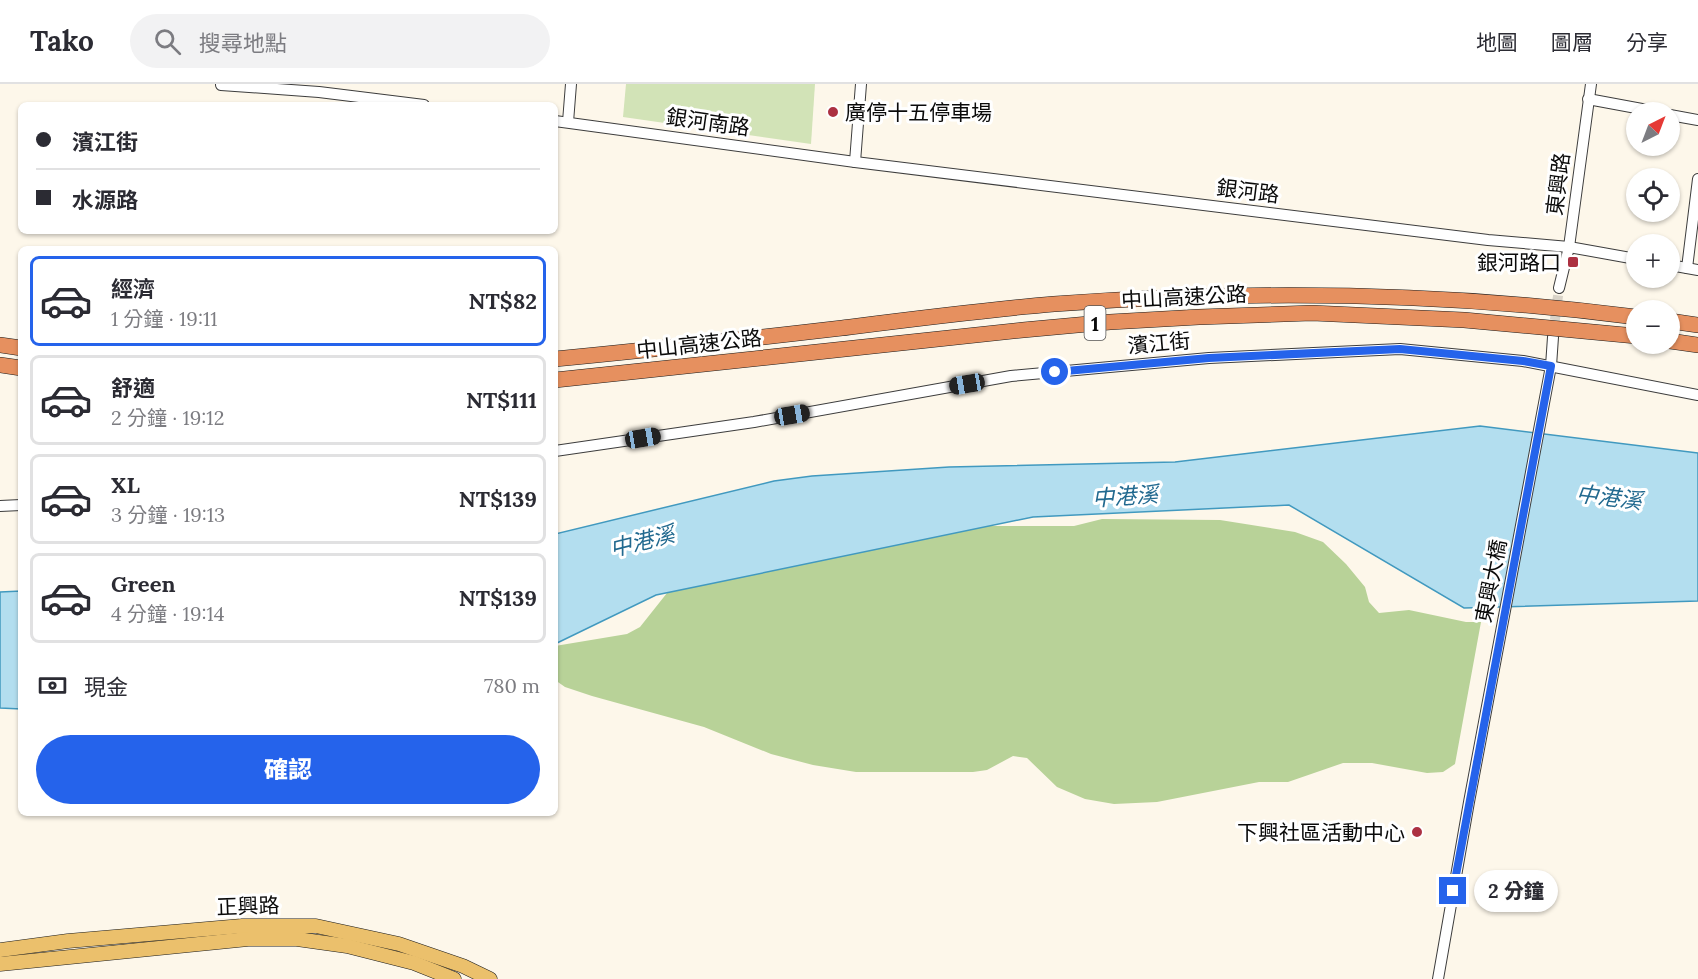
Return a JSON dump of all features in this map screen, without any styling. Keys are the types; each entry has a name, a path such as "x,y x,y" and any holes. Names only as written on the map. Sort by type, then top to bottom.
{"highway":[{"name":"中山高速公路","path":"558,359 1053,304 1178,298 1312,295 1412,297 1626,316"},
{"name":"中山高速公路","path":"558,381 1066,326 1199,317 1324,314 1488,322 1626,335"},
{"path":"1680,322 1698,325"},
{"path":"1680,342 1698,345"},
{"path":"0,345 18,348"},
{"path":"0,365 18,368"}],"main road":[{"name":"正興路","path":"0,950 68,941 231,927 316,926 399,944 463,966 490,979"},
{"name":"正興路","path":"0,964 248,939 297,939 347,946 414,963 454,979"}],"street":[{"path":"568,122 572,84"},
{"path":"855,162 861,84"},
{"name":"東興路","path":"1559,288 1569,247 1591,84"},
{"path":"221,85 398,102"},
{"path":"1588,99 1626,106"},
{"path":"1680,117 1698,120"},
{"name":"銀河南路","path":"558,121 855,162"},
{"name":"銀河路","path":"855,162 1488,240 1569,247 1626,257"},
{"path":"1693,269 1698,179"},
{"name":"東興大橋","path":"1438,979 1551,366 1552,337"},
{"name":"濱江街","path":"558,451 754,422 1011,376 1209,358 1400,349 1523,361 1698,395"},
{"path":"0,506 18,505"}],"green space":[{"path":"626,84 815,84 811,144 623,117"},
{"path":"1102,519 1220,520 1295,532 1323,542 1346,564 1365,587 1369,602 1379,613 1409,610 1466,622 1481,622 1455,764 1443,772 1427,773 1372,763 1343,763 1288,782 1259,782 1157,802 1114,804 1085,799 1057,787 1027,758 1013,756 987,770 973,772 856,772 813,765 771,754 704,727 592,696 565,687 558,682 558,646 627,634 640,627 667,593 690,578 984,526 1074,526"}],"water":[{"name":"中港溪","path":"1480,426 1698,453 1698,601 1464,608 1289,505 1033,517 656,595 558,643 558,533 774,481 812,476 949,467 1175,462"},
{"path":"18,591 18,709 0,708 0,592"}],"tunnel":[{"path":"1553,335 1559,288"}],"place":[{"name":"廣停十五停車場","path":"833,112"},
{"name":"銀河路口","path":"1573,262"},
{"name":"下興社區活動中心","path":"1417,832"}],"route":[{"path":"1055,372 1209,358 1400,349 1523,361 1551,366 1453,891"}]}
